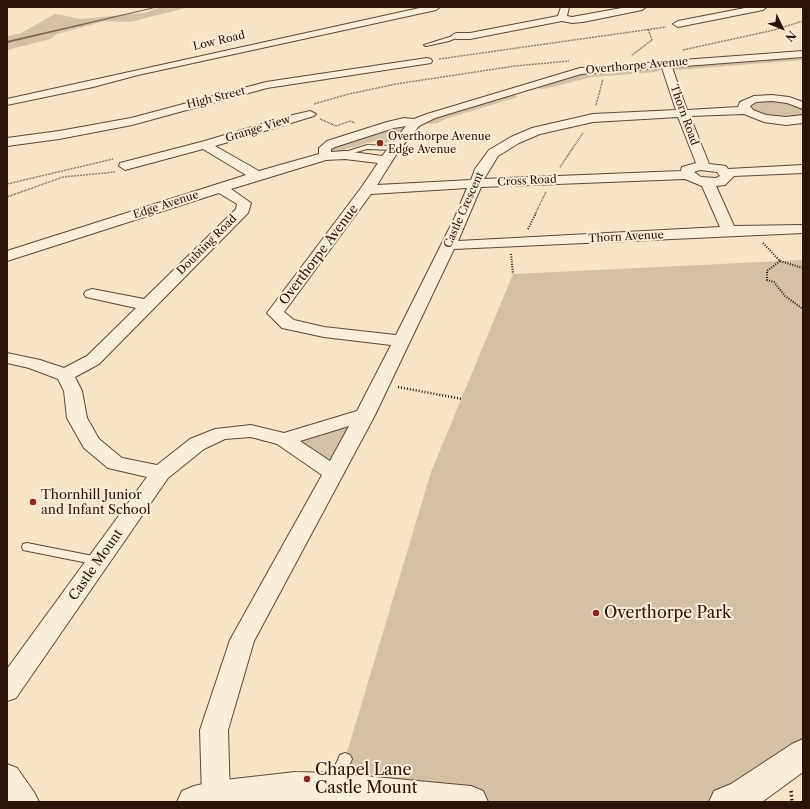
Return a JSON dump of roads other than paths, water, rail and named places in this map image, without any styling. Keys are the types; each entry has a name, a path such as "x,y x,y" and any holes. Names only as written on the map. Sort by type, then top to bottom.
{"street":[{"name":"Low Road","path":"7,102 93,84 136,72 436,7"},
{"path":"562,18 564,7"},
{"path":"456,36 470,36 562,18 572,20 583,19 642,7"},
{"path":"678,24 763,7"},
{"name":"Overthorpe Avenue","path":"583,82 604,77 667,68 803,54"},
{"name":"High Street","path":"7,142 59,135 132,121 266,85 427,61"},
{"name":"Overthorpe Avenue","path":"401,341 324,332 288,324 275,313 413,126 431,116 580,71 803,62"},
{"name":"Thorn Road","path":"667,68 704,166"},
{"path":"746,110 744,104 748,101 759,98 784,99 803,106"},
{"name":"Grange View","path":"122,162 205,145 297,116 312,109"},
{"name":"Castle Crescent","path":"365,415 448,245 482,169 493,153 502,147 536,132 593,118 746,110 758,116 774,120 791,121 803,119"},
{"path":"331,156 325,148 331,144 374,130 404,122 413,126 433,126"},
{"name":"Grange View","path":"205,145 257,176"},
{"name":"Edge Avenue","path":"7,256 257,176 331,156 391,154"},
{"path":"688,175 687,170 690,168 704,166 716,168 726,173 803,169"},
{"path":"726,173 728,176 724,181 708,183 729,231"},
{"name":"Cross Road","path":"367,190 552,179 688,175 696,180 708,183"},
{"name":"Doubting Road","path":"65,375 93,360 242,210 244,203 221,188"},
{"name":"Thorn Avenue","path":"448,245 516,243 729,231 803,229"},
{"path":"92,294 148,305"},
{"path":"7,358 34,364 65,375 73,390 77,418 92,443 115,463 161,473"},
{"path":"284,439 365,415"},
{"path":"365,415 242,640 214,730 205,799 295,788 332,789 471,802"},
{"name":"Castle Mount","path":"7,690 161,473 197,444 222,433 251,431 284,439 333,472"},
{"path":"726,802 741,797 803,754"},
{"path":"7,777 24,802"}],"lane":[{"path":"426,45 447,40 456,36"},
{"path":"27,547 98,561"},
{"path":"332,789 345,759"}],"waterway":[{"path":"7,42 158,7"}],"place":[{"name":"Overthorpe Avenue Edge Avenue","path":"380,143"},
{"name":"Thornhill Junior and Infant School","path":"33,502"},
{"name":"Overthorpe Park","path":"596,613"},
{"name":"Chapel Lane Castle Mount","path":"307,779"}]}
